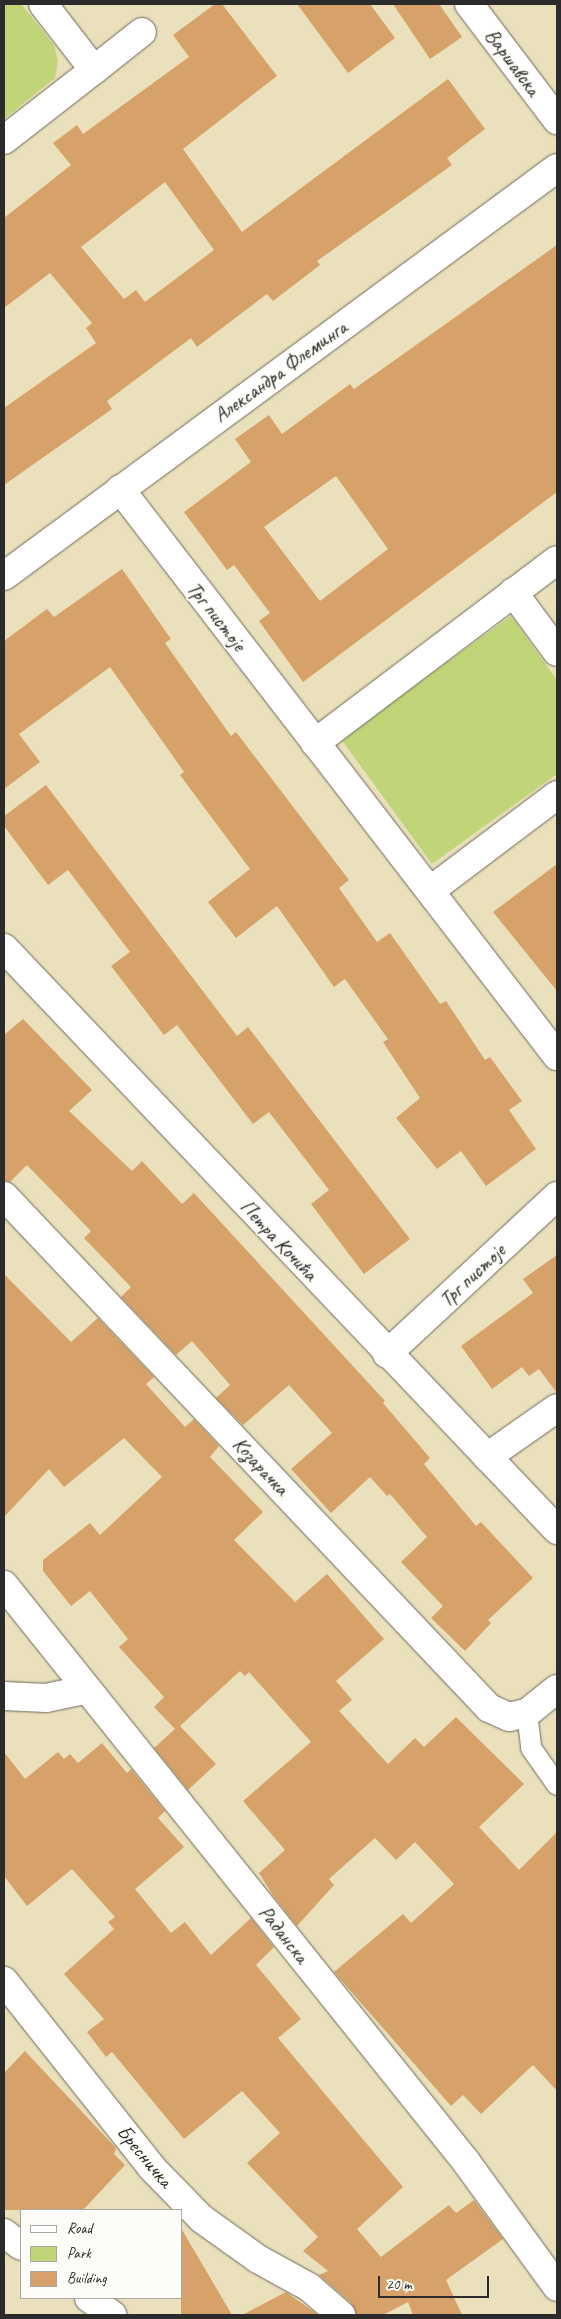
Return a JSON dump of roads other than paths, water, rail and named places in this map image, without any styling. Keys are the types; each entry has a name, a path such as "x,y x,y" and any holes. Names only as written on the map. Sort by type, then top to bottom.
{"street":[{"path":"43,4 94,70"},
{"name":"Варшавска","path":"469,4 557,120"},
{"path":"4,140 142,32"},
{"name":"Александра Флеминга","path":"4,576 557,168"},
{"name":"Трг пистоје","path":"120,489 315,743 431,890 557,1056"},
{"path":"315,743 557,560"},
{"path":"513,592 557,652"},
{"path":"431,890 557,795"},
{"name":"Петра Кочића","path":"4,948 387,1354 557,1530"},
{"name":"Козарачка","path":"4,1196 489,1708 509,1717 527,1713"},
{"name":"Трг пистоје","path":"387,1354 557,1196"},
{"path":"486,1457 557,1408"},
{"name":"Раданска","path":"4,1585 85,1690 466,2163 557,2287"},
{"path":"527,1713 557,1689"},
{"path":"4,1696 46,1698 85,1690"},
{"name":"Бресничка","path":"4,1982 152,2168 202,2219 258,2259 309,2287 341,2315"},
{"path":"4,2233 20,2245"},
{"path":"90,2299 112,2315"}],"lane":[{"path":"527,1713 531,1748 557,1785"}]}
